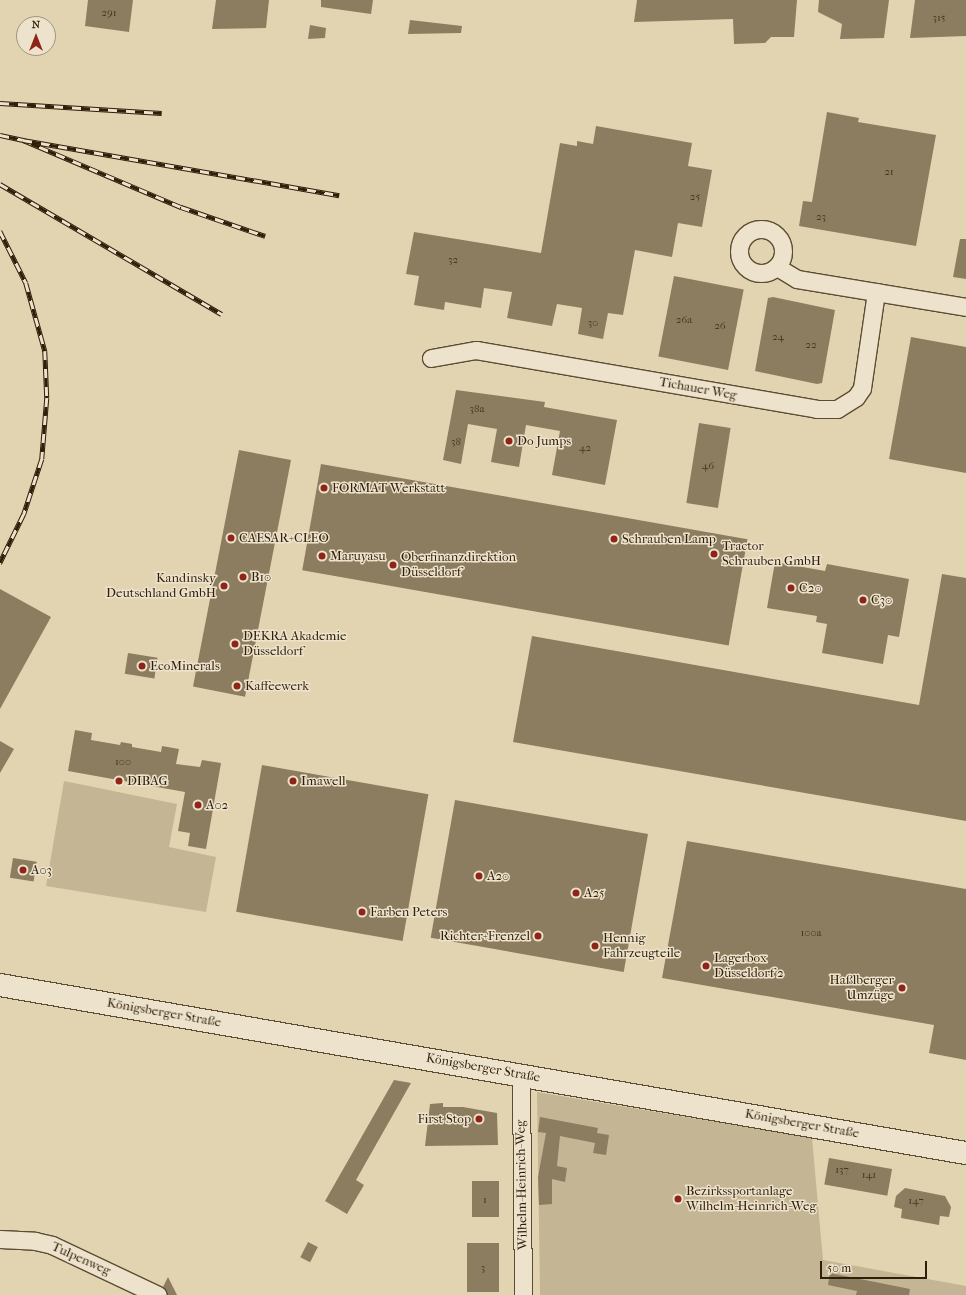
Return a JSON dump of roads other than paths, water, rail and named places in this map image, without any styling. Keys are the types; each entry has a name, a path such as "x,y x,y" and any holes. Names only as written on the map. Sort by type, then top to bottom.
{"main road":[{"name":"Königsberger Straße","path":"0,985 966,1152"}],"street":[{"path":"777,267 797,279 966,307"},
{"name":"Tichauer Weg","path":"431,358 476,350 816,409 837,409 856,397 862,388 876,292"},
{"name":"Wilhelm-Heinrich-Weg","path":"521,1075 523,1295"},
{"name":"Tulpenweg","path":"0,1239 35,1241 52,1245 158,1295"}],"railway":[{"path":"0,103 162,113"},
{"path":"0,135 23,140 181,207 265,236"},
{"path":"23,140 339,195"},
{"path":"0,184 222,314"},
{"path":"0,231 26,283 45,351 47,398 42,459 24,514 0,563"}],"place":[{"name":"Do Jumps","path":"509,441"},
{"name":"FORMAT Werkstatt","path":"324,488"},
{"name":"CAESAR+CLEO","path":"231,538"},
{"name":"Schrauben Lamp","path":"614,539"},
{"name":"Tractor Schrauben GmbH","path":"714,554"},
{"name":"Maruyasu","path":"322,556"},
{"name":"Oberfinanzdirektion Düsseldorf","path":"393,565"},
{"name":"B10","path":"243,577"},
{"name":"Kandinsky Deutschland GmbH","path":"224,586"},
{"name":"C20","path":"791,588"},
{"name":"C30","path":"863,600"},
{"name":"DEKRA Akademie Düsseldorf","path":"235,644"},
{"name":"EcoMinerals","path":"142,666"},
{"name":"Kaffeewerk","path":"237,686"},
{"name":"DIBAG","path":"119,781"},
{"name":"Imawell","path":"293,781"},
{"name":"A02","path":"198,805"},
{"name":"A03","path":"23,870"},
{"name":"A20","path":"479,876"},
{"name":"A25","path":"576,893"},
{"name":"Farben Peters","path":"362,912"},
{"name":"Richter+Frenzel","path":"538,936"},
{"name":"Hennig Fahrzeugteile","path":"595,946"},
{"name":"Lagerbox Düsseldorf 2","path":"706,966"},
{"name":"Haßlberger Umzüge","path":"902,988"},
{"name":"First Stop","path":"479,1119"},
{"name":"Bezirkssportanlage Wilhelm-Heinrich-Weg","path":"678,1199"}]}
